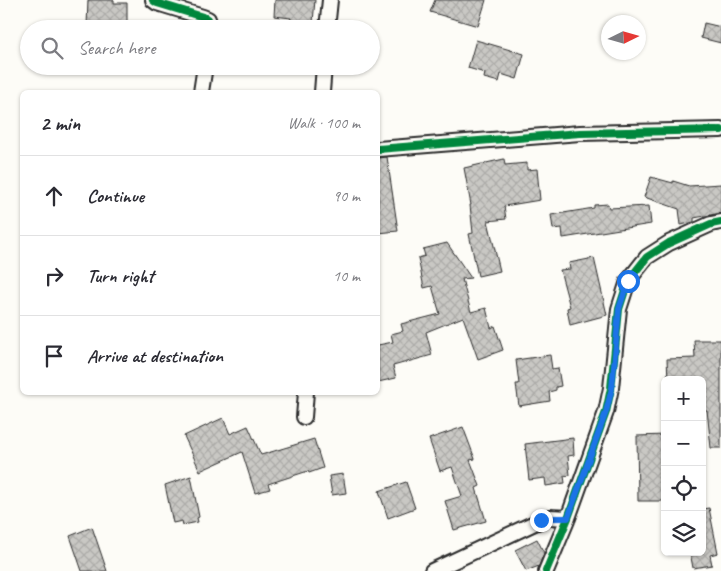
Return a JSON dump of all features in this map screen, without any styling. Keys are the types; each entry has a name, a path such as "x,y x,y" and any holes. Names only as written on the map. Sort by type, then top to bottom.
{"street":[{"path":"153,0 208,20"},
{"path":"328,20 330,0"},
{"path":"201,90 204,75"},
{"path":"322,90 323,75"},
{"path":"380,149 580,133 721,130"},
{"path":"546,571 568,518 606,412 612,388 619,309 628,281 647,257 661,247 711,224 721,222"},
{"path":"304,417 306,395"},
{"path":"432,571 541,520 568,518"}],"building":[{"path":"88,0 114,0 114,3 127,3 127,20 87,20"},
{"path":"275,0 315,0 313,20 290,20 291,18 274,16"},
{"path":"435,0 486,0 478,26 430,12"},
{"path":"704,23 721,27 721,43 701,38"},
{"path":"476,40 524,54 517,79 501,74 499,82 484,78 485,73 468,68"},
{"path":"387,157 398,231 380,233 380,158"},
{"path":"504,159 505,165 527,163 527,170 537,169 540,200 504,206 506,219 488,221 500,271 478,276 469,234 473,233 471,205 464,168"},
{"path":"651,177 689,186 721,184 721,213 694,218 694,222 681,225 679,209 644,197"},
{"path":"608,204 609,208 649,206 651,224 563,238 562,228 553,229 551,215 594,208 594,205"},
{"path":"447,243 471,278 462,279 471,312 486,308 491,328 495,326 503,350 478,359 463,317 426,332 432,355 393,366 396,378 380,382 380,345 393,342 391,334 403,331 401,324 440,314 432,286 424,288 418,258 425,256 423,249"},
{"path":"594,258 607,315 570,325 567,308 570,307 560,270 570,269 569,263"},
{"path":"694,340 721,340 721,448 711,448 706,410 706,376 668,376 667,359 695,358"},
{"path":"550,355 552,369 558,368 561,386 549,392 550,401 519,406 516,384 519,384 516,360"},
{"path":"223,418 230,434 248,426 261,455 314,439 323,468 268,484 270,489 255,493 242,452 200,471 184,436"},
{"path":"463,427 475,459 470,460 480,486 476,488 486,521 454,530 445,501 462,496 452,467 440,471 429,439"},
{"path":"661,435 661,501 638,501 637,436"},
{"path":"573,438 574,455 568,456 570,475 564,476 565,483 546,486 545,478 529,480 525,444"},
{"path":"343,474 346,493 332,495 329,476"},
{"path":"191,476 199,517 197,518 198,522 183,525 182,521 173,523 165,485"},
{"path":"406,482 415,508 388,518 379,491"},
{"path":"706,508 709,508 718,553 710,555 712,565 693,568 691,556 706,556"},
{"path":"92,527 107,571 82,571 70,536"},
{"path":"537,539 544,553 539,566 526,571 515,550"}],"cycle path":[{"path":"153,0 208,20"},
{"path":"380,149 580,133 721,130"},
{"path":"546,571 568,518 606,412 611,388 619,309 628,281 647,257 669,243 711,224 721,222"}],"route":[{"path":"541,520 568,518 606,412 612,388 619,309 628,281"}]}
